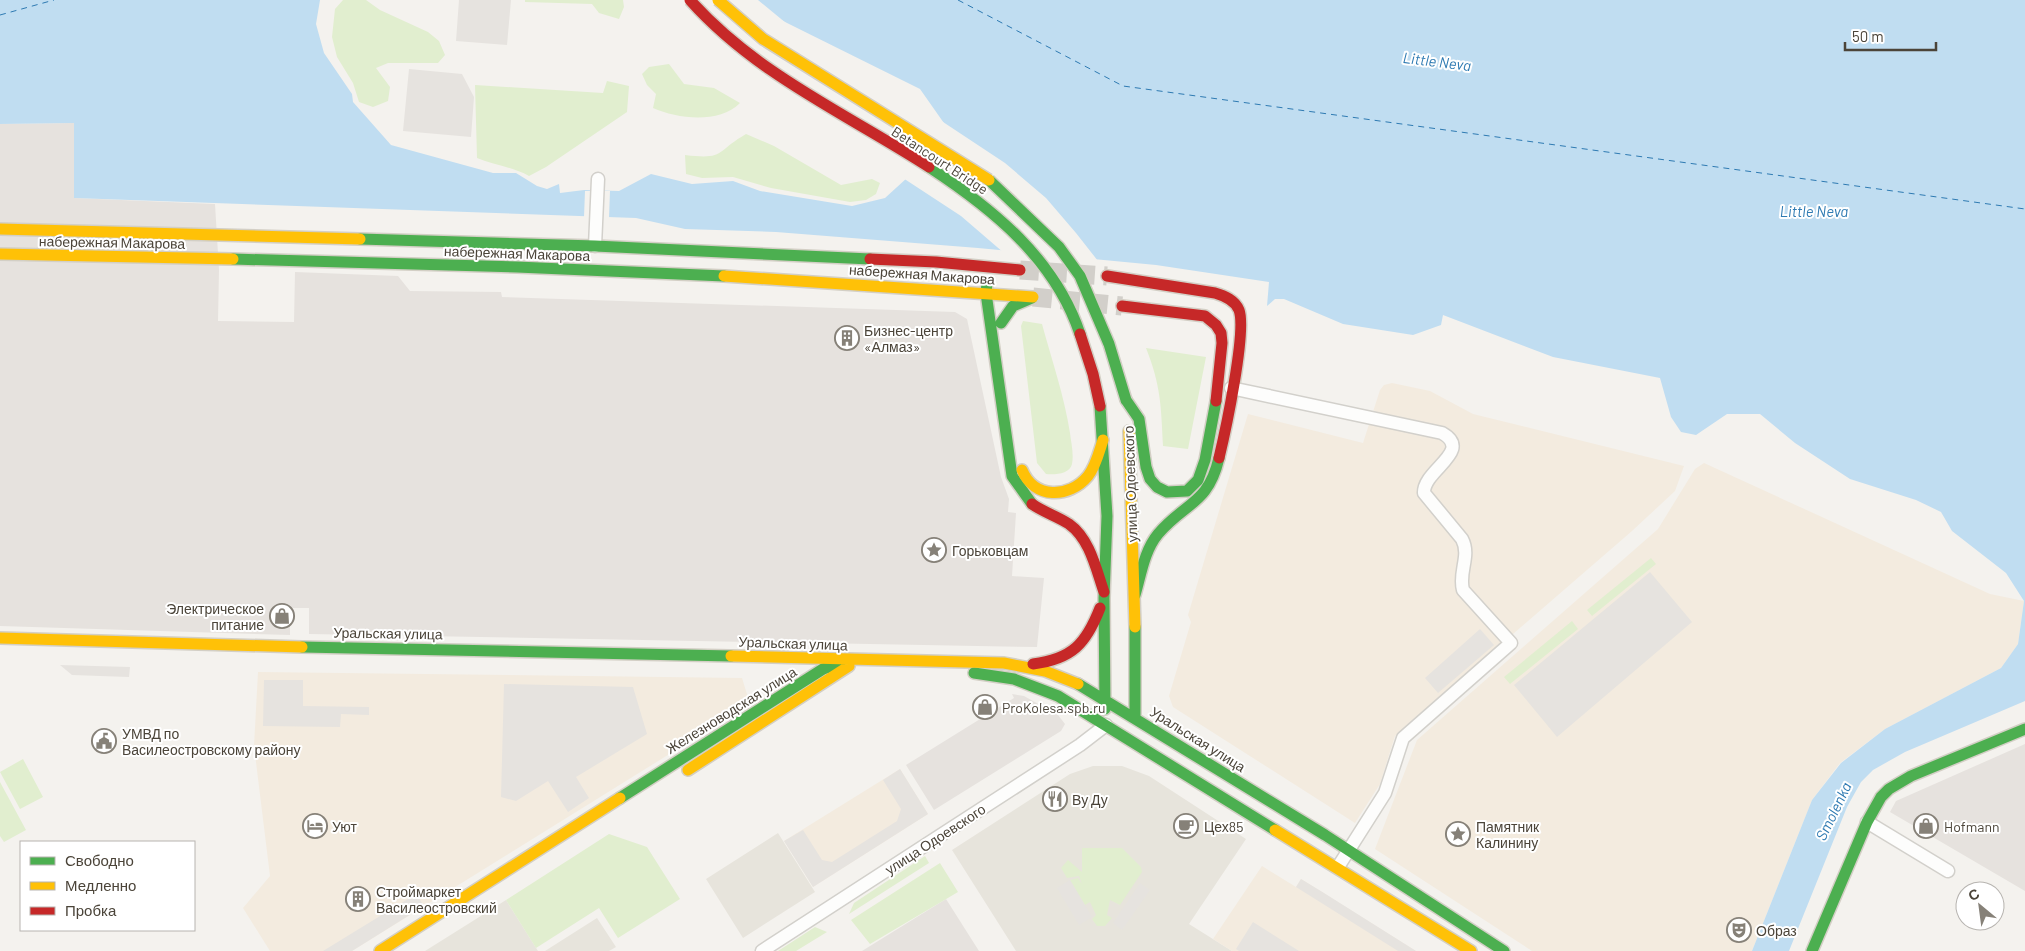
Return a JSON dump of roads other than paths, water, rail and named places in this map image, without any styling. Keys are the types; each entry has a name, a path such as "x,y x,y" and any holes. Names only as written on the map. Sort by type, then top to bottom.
{"main road":[{"name":"Betancourt Bridge","path":"690,0 708,22 750,59 976,198 1015,233 1040,261 1068,303 1092,372 1100,406"},
{"name":"Betancourt Bridge","path":"718,0 763,39 989,180 1029,216 1059,246 1080,276 1109,344 1126,400"},
{"name":"набережная Макарова","path":"0,229 447,240 595,246 1020,270"},
{"name":"набережная Макарова","path":"0,254 446,265 935,287 1033,297 1015,304 1004,316 1001,323"},
{"path":"990,267 986,293 1012,476 1020,491 1031,504 1062,518 1077,531 1089,550 1104,595 1091,633 1074,652 1051,662 1021,665"},
{"path":"990,267 998,294 1018,453 1023,475 1034,488 1055,494 1074,489 1089,476 1103,440"},
{"path":"1106,276 1226,296 1236,303 1240,313 1220,456 1212,481 1203,497 1171,521 1156,536 1148,550 1135,595"},
{"path":"1122,306 1205,316 1216,324 1222,341 1222,354 1202,475 1193,486 1183,492 1169,493 1158,488 1150,478 1144,461 1139,418 1126,400"},
{"name":"улица Одоевского","path":"1100,406 1107,516 1104,595 1104,699 1106,725 1135,717 1135,595 1132,488 1126,400"},
{"name":"Уральская улица","path":"0,638 849,665 1002,676 1048,691 1106,725 1471,951"},
{"name":"Уральская улица","path":"0,650 786,671 823,669"},
{"name":"Уральская улица","path":"849,665 982,662 1021,665 1064,677 1135,717 1504,951"},
{"name":"Железноводская улица","path":"380,951 823,669 849,665"},
{"name":"Железноводская улица","path":"681,775 849,665"},
{"path":"786,671 792,681 790,690"},
{"path":"1812,951 1867,822 1881,798 1900,781 2025,729"}],"street":[{"path":"595,246 597,185"},
{"path":"1231,388 1442,433 1450,437 1453,444 1452,453 1426,480 1424,493 1466,546 1466,555 1460,579 1463,590 1510,643 1402,738 1385,793 1338,867"},
{"name":"улица Одоевского","path":"762,951 1080,745 1106,725"},
{"path":"1867,822 1948,871"}],"water":[{"name":"Little Neva","path":"0,0 320,0 316,24 324,53 352,94 353,102 391,145 493,173 516,173 537,186 547,189 559,184 560,193 584,190 619,191 651,174 692,184 733,181 760,191 852,206 885,198 953,136 920,89 781,20 717,0 2025,0 2025,701 1905,752 1873,770 1861,782 1847,807 1789,951 1752,951 1812,800 1841,763 1885,729 2001,668 2018,644 2024,601 2006,573 1952,531 1941,512 1916,500 1850,479 1795,443 1760,414 1727,414 1696,435 1681,432 1671,417 1660,378 1553,357 1443,315 1441,325 1413,335 1343,324 1284,299 1275,299 1267,306 1269,282 1156,265 978,248 776,232 685,229 636,218 74,198 74,123 0,124"}],"tunnel":[{"path":"1020,270 1107,276"},
{"path":"1033,297 1122,306"}],"place":[{"name":"Бизнес-центр «Алмаз»","path":"847,338"},
{"name":"Горьковцам","path":"934,550"},
{"name":"Электрическое питание","path":"282,616"},
{"name":"ProKolesa.spb.ru","path":"985,707"},
{"name":"УМВД по Василеостровскому району","path":"104,741"},
{"name":"Ву Ду","path":"1055,799"},
{"name":"Уют","path":"315,826"},
{"name":"Цех85","path":"1186,826"},
{"name":"Hofmann","path":"1926,826"},
{"name":"Памятник Калинину","path":"1458,834"},
{"name":"Строймаркет Василеостровский","path":"358,899"},
{"name":"Образ","path":"1739,930"}],"water label":[{"name":"Smolenka","path":"1833,811"}]}
